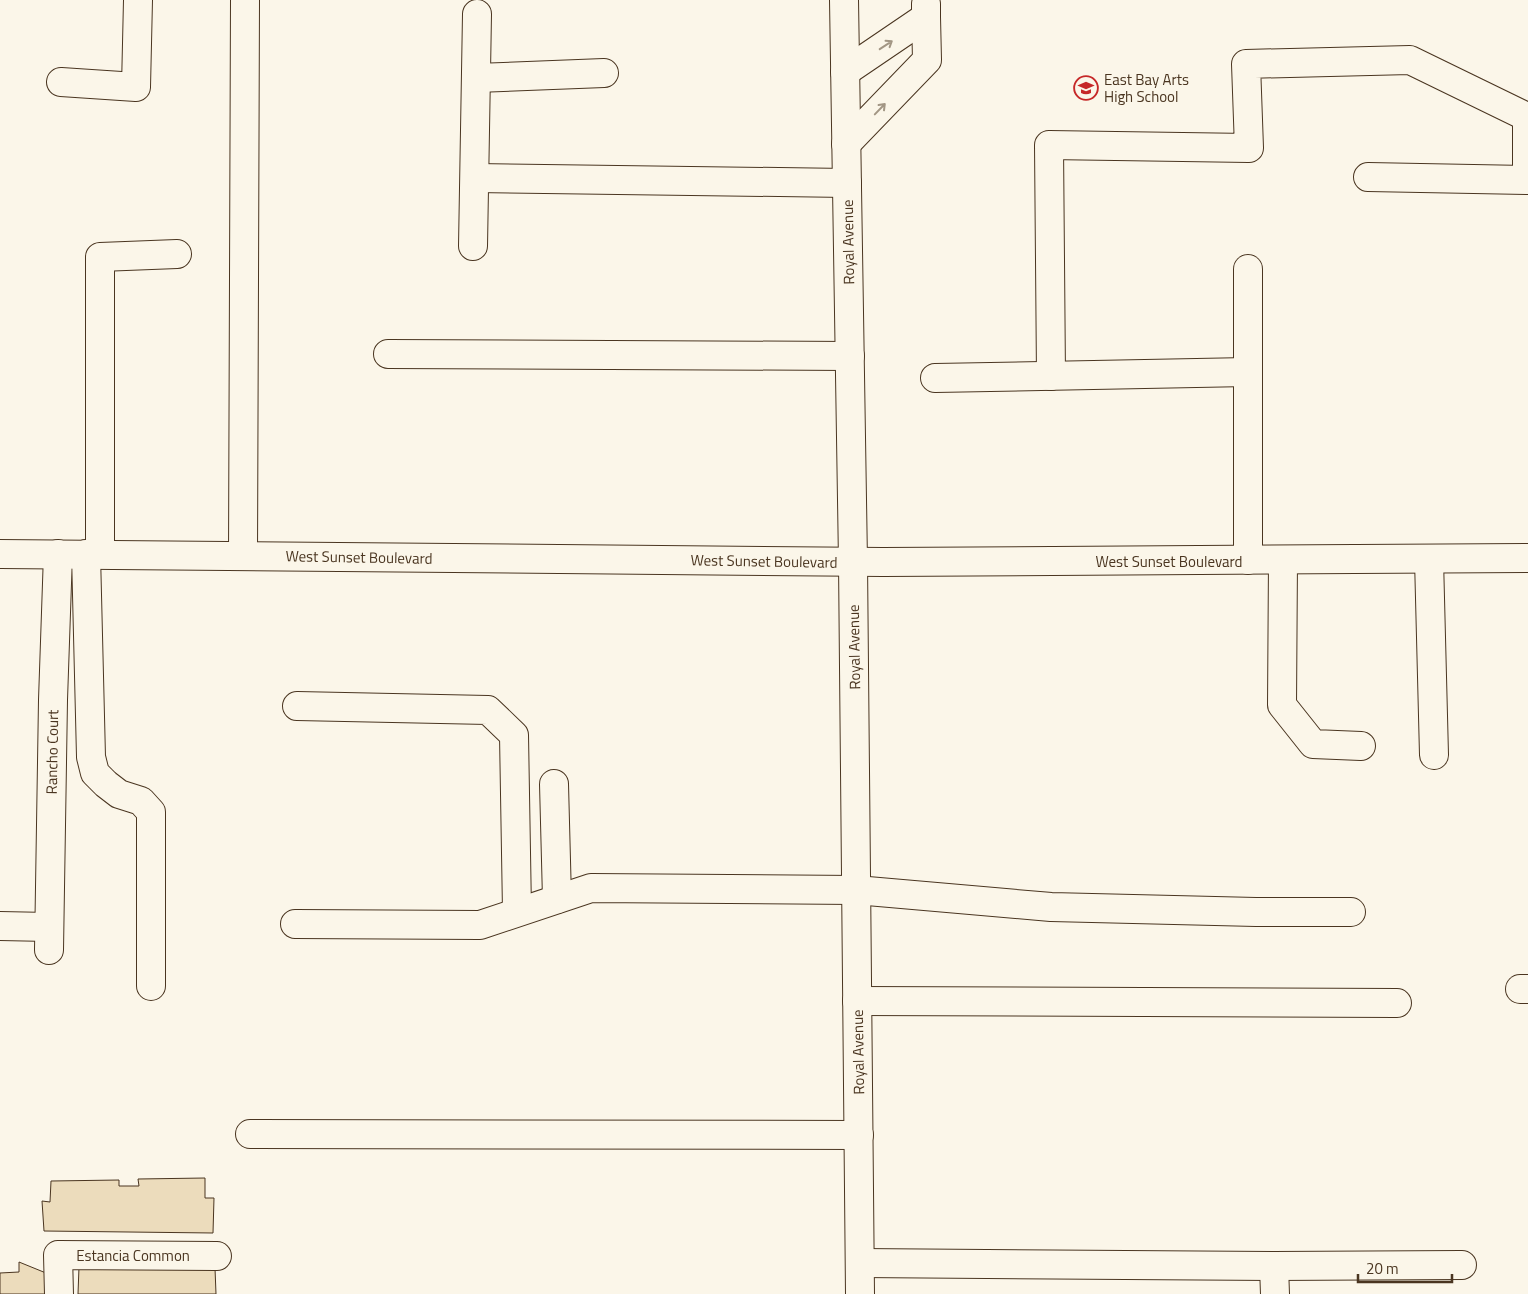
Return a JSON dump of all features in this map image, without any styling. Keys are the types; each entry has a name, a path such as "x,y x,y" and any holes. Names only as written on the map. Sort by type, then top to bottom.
{"street":[{"path":"61,82 136,87 138,0"},
{"path":"243,556 245,0"},
{"name":"Royal Avenue","path":"844,0 853,562 860,1294"},
{"path":"846,72 926,8"},
{"path":"846,144 927,60 926,8"},
{"path":"473,246 477,14"},
{"path":"1051,376 1049,145 1249,148 1246,64 1410,60 1527,117 1528,180 1368,177"},
{"path":"476,78 604,73"},
{"path":"475,178 847,183"},
{"path":"151,986 150,812 141,801 119,794 106,784 95,773 91,757 93,554 100,257 177,254"},
{"path":"1248,269 1248,560"},
{"path":"388,354 850,356"},
{"path":"935,378 1248,372"},
{"name":"West Sunset Boulevard","path":"0,554 853,562 1528,558"},
{"name":"Rancho Court","path":"0,926 49,939 58,554"},
{"path":"1429,559 1434,755"},
{"path":"1283,560 1282,705 1313,744 1361,746"},
{"path":"297,706 488,710 514,735 517,911"},
{"path":"554,784 557,899"},
{"path":"295,924 480,925 517,911 591,888 856,890 1051,907 1247,912 1351,912"},
{"path":"857,1001 1397,1003"},
{"path":"250,1134 859,1135"},
{"name":"Estancia Common","path":"59,1294 58,1255 218,1256"},
{"path":"860,1263 1274,1266 1462,1264"},
{"path":"1274,1266 1275,1294"}],"building":[{"path":"205,1178 205,1198 214,1198 213,1233 44,1231 42,1201 50,1202 51,1181 119,1180 119,1186 139,1186 138,1179"},
{"path":"19,1262 46,1273 46,1294 0,1294 0,1273 19,1272"},
{"path":"79,1267 215,1268 216,1294 78,1294"}],"place":[{"name":"East Bay Arts High School","path":"1086,88"}]}
